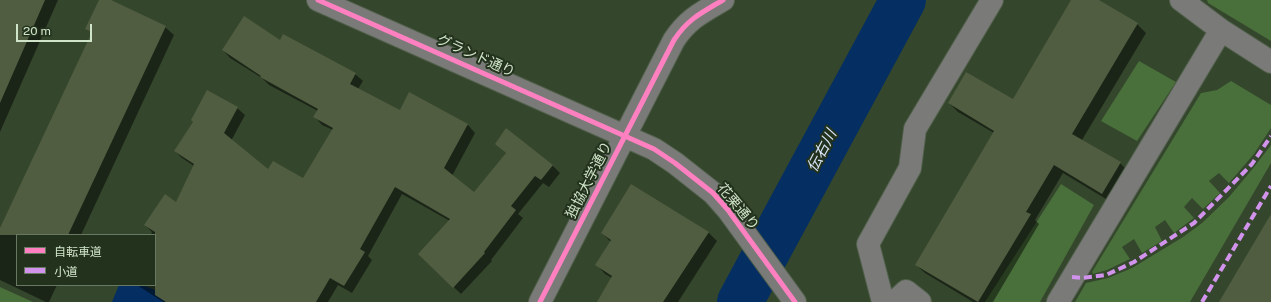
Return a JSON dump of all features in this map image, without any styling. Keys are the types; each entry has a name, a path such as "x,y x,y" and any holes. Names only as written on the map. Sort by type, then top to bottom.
{"street":[{"name":"グランド通り","path":"318,0 624,135"},
{"name":"独協大学通り","path":"540,302 624,135 674,40 682,28 693,18 723,0"},
{"path":"883,302 868,244 910,168 915,129 992,0"},
{"path":"1181,0 1221,30 1271,62"},
{"path":"1058,302 1221,30"},
{"name":"花栗通り","path":"624,135 654,149 675,162 713,193 728,210 795,302"},
{"path":"894,302 906,292 920,302"}],"green space":[{"path":"1207,0 1271,0 1271,41 1208,3"},
{"path":"1139,61 1176,82 1137,141 1101,121"},
{"path":"1231,81 1271,105 1271,128 1254,154 1229,183 1219,173 1209,181 1220,193 1203,209 1192,198 1184,207 1194,218 1174,233 1165,220 1155,227 1162,241 1142,253 1134,239 1122,247 1130,259 1107,270 1093,274 1092,272 1201,93 1217,90"},
{"path":"1271,145 1271,163 1190,302 1075,302 1086,283 1108,278 1132,268 1183,237 1202,223 1229,197"},
{"path":"1061,184 1094,205 1040,302 985,302"},
{"path":"0,287 33,302 0,302"}],"water":[{"path":"119,286 145,286 178,300 177,302 112,302"}],"building":[{"path":"0,0 45,0 0,103"},
{"path":"99,0 111,0 166,26 68,234 0,235 0,228 92,32 85,29"},
{"path":"1071,0 1099,0 1138,23 1072,134 1121,162 1102,194 1054,165 1026,212 1031,214 978,302 915,265 994,131 948,103 966,72 1013,99"},
{"path":"244,16 280,40 283,34 356,73 350,84 400,110 409,92 468,124 444,168 474,192 506,153 495,144 506,128 553,165 541,180 535,176 511,206 516,210 484,252 485,253 453,288 418,254 450,219 395,187 360,249 365,252 344,286 330,278 316,302 166,302 155,295 156,234 144,225 165,194 176,202 194,164 174,151 193,122 191,120 207,90 238,107 224,133 268,169 273,161 303,178 333,128 313,117 318,109 260,77 261,76 222,50"},
{"path":"631,184 709,232 663,302 597,302 612,276 595,265 611,240 601,233"},
{"path":"1271,214 1271,302 1219,302"}],"waterway":[{"name":"伝右川","path":"740,302 903,0"}],"marked path":[{"path":"1072,277 1082,278 1106,275 1134,262 1194,223 1252,164 1271,136"},
{"path":"1202,302 1271,186"}],"cycle path":[{"path":"318,0 654,149 675,163 713,193 728,210 795,302"},
{"path":"540,302 674,40 690,22 723,0"}]}
